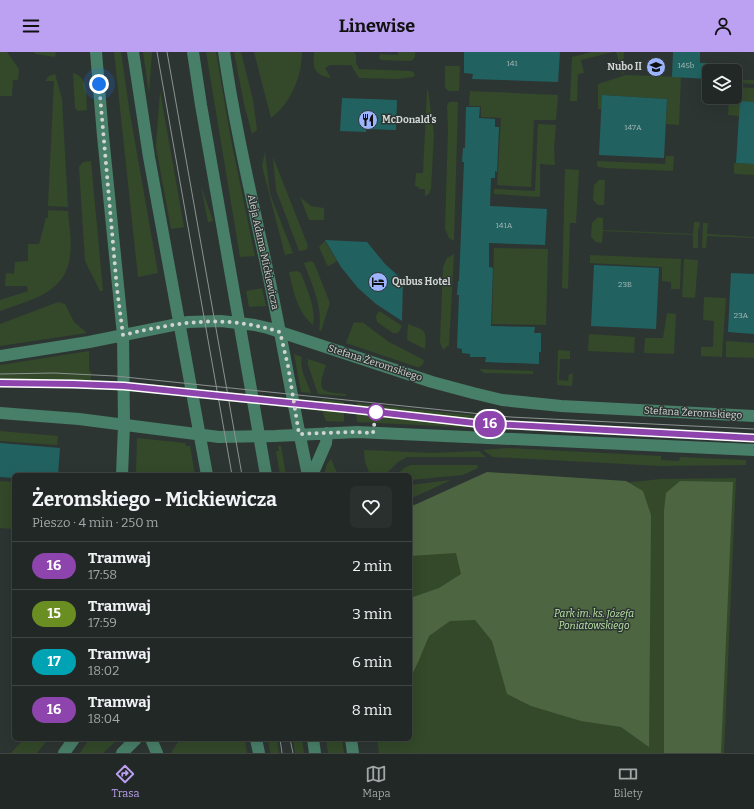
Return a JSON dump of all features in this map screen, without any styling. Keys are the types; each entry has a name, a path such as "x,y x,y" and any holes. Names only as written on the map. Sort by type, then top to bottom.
{"main road":[{"path":"96,52 103,144 123,335 124,425 122,473"},
{"path":"132,52 166,252 207,473"},
{"path":"194,52 206,136 266,473"},
{"name":"Aleja Adama Mickiewicza","path":"224,52 246,168 288,366 299,434 308,473"},
{"name":"Stefana Żeromskiego","path":"0,356 89,342 188,322 221,321 255,325 280,332 432,382 502,400 561,406 754,416"},
{"path":"0,413 79,419 219,436 373,433 754,450"},
{"path":"313,473 326,443 327,433"},
{"path":"64,753 73,741"},
{"path":"122,753 134,741"},
{"path":"152,741 156,753"},
{"path":"256,741 259,753"},
{"path":"313,741 315,753"},
{"path":"351,741 353,753"}],"green space":[{"path":"0,52 7,52 19,69 18,80 13,80 12,96 0,96"},
{"path":"33,52 56,52 55,57 36,54"},
{"path":"114,52 121,52 129,108 158,273 138,277"},
{"path":"143,52 152,52 149,93"},
{"path":"206,52 216,52 231,140 255,256 240,257"},
{"path":"234,52 241,52 253,100 257,130 252,134 244,104"},
{"path":"254,52 302,52 300,70 290,97 271,118"},
{"path":"314,52 355,52 356,63 359,69 411,71 415,75 413,77 398,79 359,78 351,65 330,65 325,68 331,78 325,77 315,70"},
{"path":"398,52 415,52 415,57 410,61 381,60 379,58 380,54 398,55"},
{"path":"591,52 613,52 581,60 584,73 578,74 577,101 570,101 572,57"},
{"path":"616,52 624,52 623,76"},
{"path":"445,66 460,66 459,91 449,91 446,89"},
{"path":"73,73 82,79 86,88 87,110 78,111 75,108"},
{"path":"55,74 62,99 68,207 48,206 54,81 45,81 49,76"},
{"path":"623,76 681,77 679,125 666,124 667,99 603,95 602,109 598,109 598,84"},
{"path":"742,80 754,80 754,84 742,83"},
{"path":"742,87 754,88 754,102 739,116 728,115 729,104 742,104"},
{"path":"427,90 434,134 431,189 429,194 425,196 425,189 419,189 419,187 415,186 416,173 423,173"},
{"path":"160,91 184,227 171,229 156,147"},
{"path":"470,91 558,95 556,120 534,120 531,187 497,185 501,118 481,117 481,106 469,106"},
{"path":"449,102 458,102 454,241 449,238 445,229 448,129 447,106"},
{"path":"538,124 556,125 554,149 555,165 540,164 540,197 494,194 494,189 535,191"},
{"path":"265,152 270,194 293,253 285,255 262,166"},
{"path":"666,156 674,156 673,171 606,168 598,167 597,165 597,161 665,164"},
{"path":"273,157 308,246 306,250 299,251 276,190"},
{"path":"91,161 103,291 100,291 85,261 79,167 83,162"},
{"path":"734,163 754,164 754,175 735,174"},
{"path":"565,169 579,170 576,223 570,223 568,289 562,288"},
{"path":"599,180 605,180 604,205 598,205 593,200 594,185"},
{"path":"201,186 213,221 208,222"},
{"path":"300,197 311,206 324,208 324,220 309,220"},
{"path":"48,210 68,211 71,244 67,268 62,278 54,287 45,293 0,311 0,300 28,291 27,286 5,286 6,273 14,274 15,262 28,261 28,244 39,244 46,218 48,218"},
{"path":"598,217 603,218 603,230 693,234 694,222 700,222 698,229 698,248 693,248 693,235 603,231 602,243 596,242 591,237 592,223"},
{"path":"703,223 708,223 707,234 754,238 707,236 706,248 702,248"},
{"path":"325,241 337,261 329,266 327,265 319,247"},
{"path":"494,248 548,249 546,325 492,324"},
{"path":"454,254 449,345 443,350 440,342 443,267 447,258"},
{"path":"590,255 681,259 680,289 671,289 671,282 662,281 662,267 590,263"},
{"path":"684,259 698,260 695,298 682,297"},
{"path":"311,261 314,263 330,303 321,331 319,330 320,321 318,304 304,263"},
{"path":"297,271 301,273 311,300 314,319 313,325 303,314 295,294 289,272"},
{"path":"262,288 266,306 249,307 246,291"},
{"path":"704,297 726,298 722,357 701,356 701,347 713,347 714,321 703,320"},
{"path":"58,302 65,304 74,322 87,333 0,346 0,324"},
{"path":"379,311 401,325 398,333 393,333 377,322 376,316"},
{"path":"667,313 676,314 674,354 644,353 645,338 663,338"},
{"path":"354,322 362,322 389,342 424,360 423,364 417,367 346,343"},
{"path":"408,324 424,331 426,337 425,349 407,340"},
{"path":"589,334 635,337 634,353 588,351"},
{"path":"726,341 754,343 754,358 726,357"},
{"path":"558,350 570,351 570,359 560,359 559,380 568,381 569,374 573,374 572,386 557,385"},
{"path":"89,351 89,371 91,372 91,381 0,381 0,365"},
{"path":"294,354 302,357 302,370 311,393 301,392"},
{"path":"308,359 326,365 321,385 325,391 346,394 346,396 318,394 308,365"},
{"path":"479,369 533,371 533,374 484,373"},
{"path":"322,399 344,402 344,422 326,421 321,408"},
{"path":"357,403 497,418 498,422 357,408"},
{"path":"356,412 497,426 499,429 357,422"},
{"path":"0,431 58,436 57,445 0,441"},
{"path":"137,438 185,443 186,446 190,446 195,473 136,473"},
{"path":"278,446 281,446 286,473 280,473 276,451 279,451"},
{"path":"506,448 661,456 661,460 679,461 680,457 746,460 746,465 661,466 493,457 483,450"},
{"path":"364,450 431,453 479,451 486,457 407,457 398,462 387,473 369,473 365,462"},
{"path":"331,459 337,473 325,473 327,464"},
{"path":"411,465 477,465 478,468 463,475 412,480 412,473 399,473 404,468"},
{"path":"487,472 626,481 643,491 651,515 649,747 621,727 581,721 531,706 507,694 492,641 475,620 450,621 429,636 412,675 412,597 439,588 461,574 456,553 412,556 412,506"},
{"name":"Park im. ks. Józefa Poniatowskiego","path":"736,478 724,753 379,753 377,741 412,741 412,505 661,479"},
{"path":"451,480 412,498 412,485"},
{"path":"0,481 12,482 12,529 0,528"},
{"path":"680,481 733,482 721,753 664,753 664,511 666,493"},
{"path":"22,741 46,741 37,753 11,753"},
{"path":"88,741 116,741 103,753 80,753"},
{"path":"179,741 245,741 247,753 171,753"},
{"path":"268,741 277,741 279,753 270,753"},
{"path":"293,741 302,741 304,753 295,753"},
{"path":"326,741 342,741 344,753 328,753"}],"building":[{"path":"464,52 560,52 558,82 472,79 473,74 464,73"},
{"path":"673,52 700,52 700,63 709,63 702,64 702,79 672,77"},
{"path":"602,95 667,99 664,158 599,155"},
{"name":"McDonald's","path":"342,98 397,100 396,130 366,129 366,132 340,131"},
{"path":"742,101 754,102 754,164 736,163 740,104 742,104"},
{"path":"466,107 480,107 479,118 495,119 495,127 499,127 497,172 495,171 495,178 491,178 490,206 547,209 545,245 489,243 489,267 493,268 491,326 535,327 534,333 541,333 541,352 539,352 539,364 485,362 486,357 470,357 470,354 462,353 462,349 457,348 459,295 457,295 459,281 464,162 462,162 463,148 465,148"},
{"name":"Qubus Hotel","path":"325,240 367,242 385,264 403,280 402,321 376,304 358,288 341,267"},
{"path":"594,265 659,268 656,329 591,326"},
{"path":"731,273 754,274 754,334 728,332"},
{"path":"0,443 60,448 58,473 12,473 12,478 0,477"}],"tram line":[{"path":"157,52 232,473"},
{"path":"167,52 242,473"},
{"path":"0,374 54,373 115,376 510,417 754,429"},
{"path":"0,383 124,386 474,423 754,438"},
{"name":"16","path":"0,383 124,386 509,426 754,438"},
{"path":"280,741 282,753"},
{"path":"290,741 293,753"}],"place":[{"name":"Nubo II","path":"656,67"},
{"name":"McDonald's","path":"368,120"},
{"name":"Qubus Hotel","path":"378,282"}],"route":[{"path":"99,84 117,289 123,335 188,322 206,321 235,322 268,328 280,332 288,366 299,434 353,432 373,433 376,412"}]}
